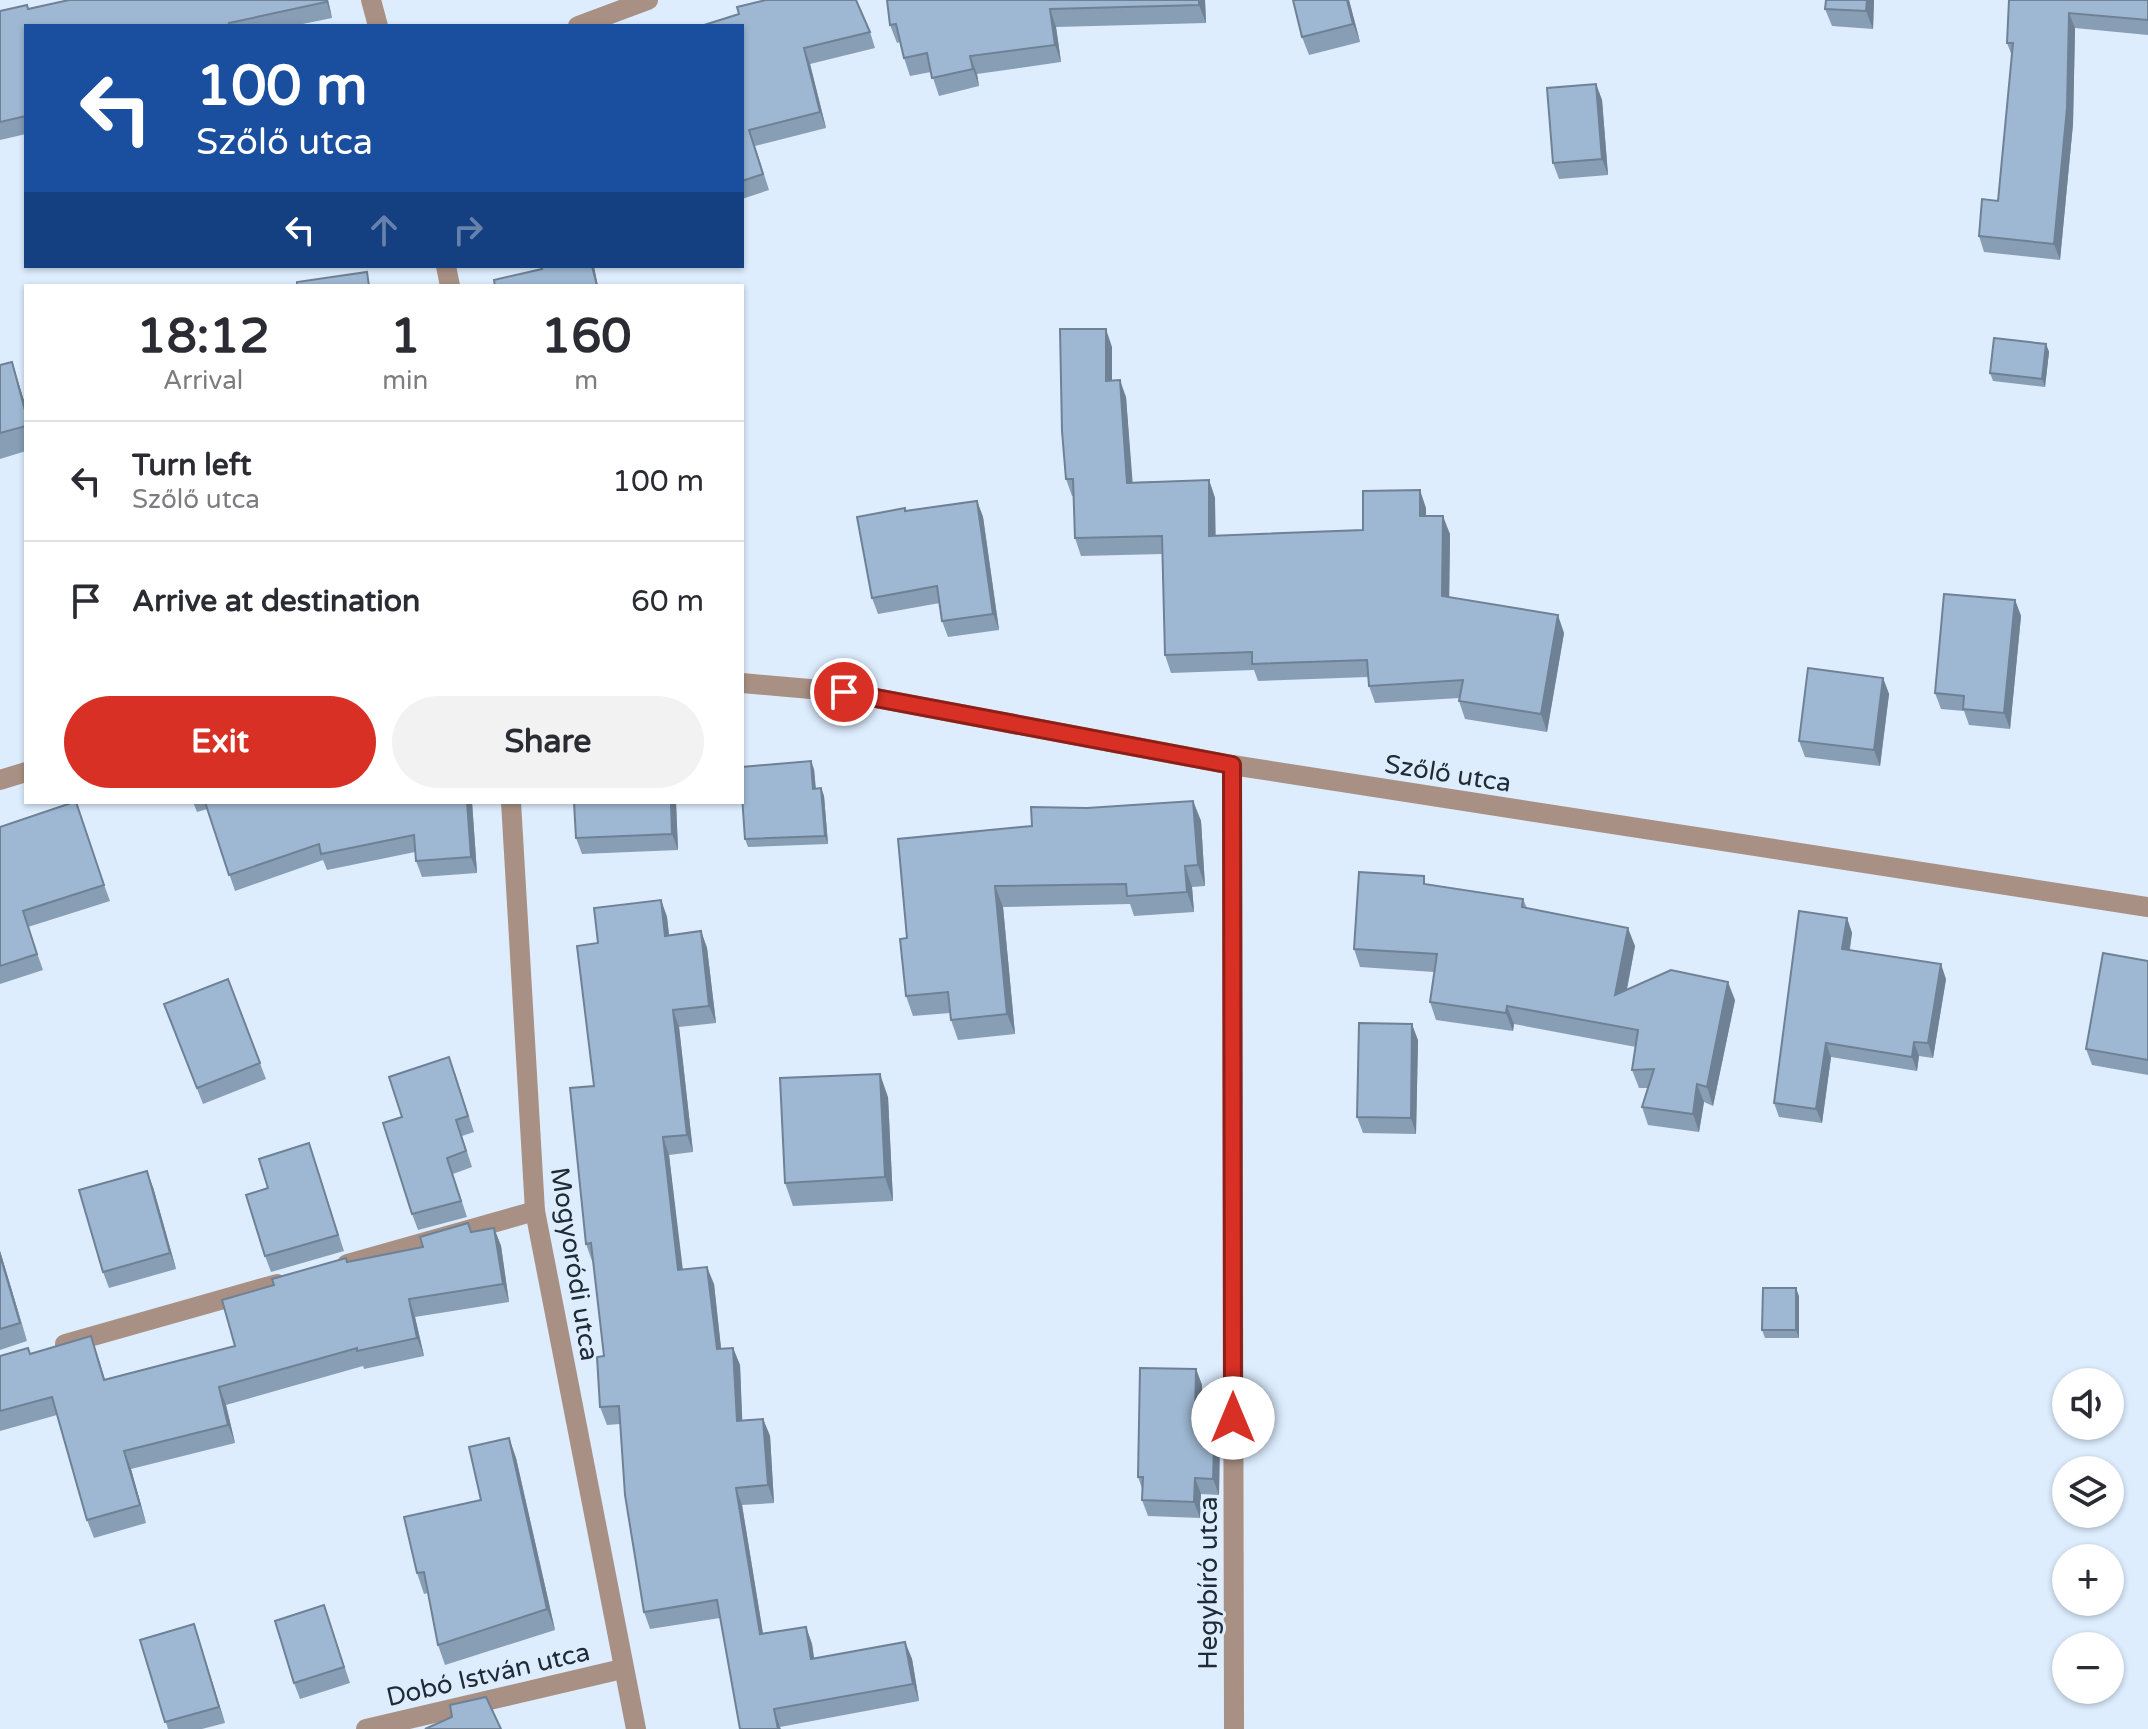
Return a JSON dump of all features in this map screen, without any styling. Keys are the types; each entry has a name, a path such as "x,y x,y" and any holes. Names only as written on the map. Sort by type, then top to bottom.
{"street":[{"path":"371,0 377,24"},
{"path":"583,24 648,0"},
{"name":"Szőlő utca","path":"744,683 844,692 1232,765 2148,907"},
{"name":"Hegybíró utca","path":"1232,765 1234,1729"},
{"path":"0,780 24,773"},
{"name":"Mogyoródi utca","path":"511,804 535,1211 636,1729"},
{"path":"321,1272 535,1211"},
{"path":"46,1349 290,1280"},
{"name":"Dobó István utca","path":"366,1729 622,1669"}],"building":[{"path":"69,0 326,0 229,24 24,24 24,116 0,122 0,11 27,5 28,9"},
{"path":"766,0 856,0 870,32 804,48 820,112 749,130 763,174 744,180 744,24 707,24 739,14 737,7"},
{"path":"887,0 1199,0 1199,5 1050,9 1055,45 970,56 973,69 932,78 927,53 904,58 896,24 890,25"},
{"path":"1293,0 1347,0 1353,24 1302,37"},
{"path":"1826,0 1867,0 1866,11 1825,9"},
{"path":"2009,0 2148,0 2148,20 2069,13 2067,108 2054,244 1979,236 1982,199 1998,201 2013,43 2007,43"},
{"path":"1596,84 1602,159 1553,163 1547,88"},
{"path":"592,268 596,284 495,284 494,280 542,269"},
{"path":"367,272 369,284 297,284"},
{"path":"1060,329 1106,329 1106,381 1120,380 1127,483 1209,480 1209,536 1363,530 1363,491 1420,490 1420,516 1443,516 1442,596 1558,615 1541,714 1459,701 1463,680 1369,686 1367,660 1252,664 1252,652 1165,655 1162,536 1075,538 1073,479 1066,479 1062,431"},
{"path":"1994,338 2046,344 2042,379 1990,373"},
{"path":"12,362 24,407 24,427 0,433 0,365"},
{"path":"977,501 993,614 942,621 937,586 872,598 857,517 905,508 905,511"},
{"path":"1944,594 2015,600 2004,713 1963,709 1964,696 1935,693"},
{"path":"1808,668 1883,678 1874,750 1799,741"},
{"path":"811,761 813,789 821,788 825,836 745,839 744,767"},
{"path":"1193,801 1198,865 1185,866 1187,892 1127,896 1126,884 995,886 1007,1014 951,1020 948,992 906,996 900,939 907,938 898,839 1032,826 1031,807 1087,808"},
{"path":"68,804 77,804 104,885 23,911 37,954 0,966 0,827"},
{"path":"206,804 467,804 471,857 416,861 414,835 321,854 319,844 229,875"},
{"path":"574,804 671,804 672,834 576,838"},
{"path":"1359,872 1424,876 1424,884 1523,899 1522,907 1628,928 1615,995 1671,970 1728,982 1707,1087 1697,1084 1693,1114 1642,1107 1654,1069 1632,1070 1638,1030 1507,1006 1506,1013 1430,1002 1437,954 1354,949"},
{"path":"661,900 665,936 701,931 709,1006 673,1010 687,1135 663,1137 678,1270 707,1267 717,1349 733,1348 737,1421 763,1419 768,1485 736,1488 760,1634 806,1627 811,1659 905,1642 913,1684 774,1709 778,1729 740,1729 717,1600 644,1612 625,1495 619,1406 600,1407 597,1357 604,1356 591,1243 586,1244 570,1088 594,1086 577,946 598,943 594,908"},
{"path":"1799,911 1847,918 1842,949 1941,964 1928,1043 1914,1042 1912,1057 1826,1043 1816,1109 1774,1103"},
{"path":"2103,953 2148,961 2148,1060 2086,1049"},
{"path":"228,979 260,1063 197,1088 164,1004"},
{"path":"1359,1023 1412,1024 1411,1118 1357,1117"},
{"path":"449,1057 468,1116 456,1120 466,1151 447,1158 461,1201 412,1214 383,1123 402,1117 389,1077"},
{"path":"880,1074 885,1177 785,1183 780,1078"},
{"path":"309,1143 338,1235 265,1256 246,1195 268,1188 259,1159"},
{"path":"147,1171 170,1253 103,1272 79,1190"},
{"path":"468,1223 471,1232 494,1228 503,1284 409,1299 417,1338 357,1351 357,1348 219,1387 228,1425 124,1451 140,1505 87,1520 52,1397 0,1411 0,1356 28,1348 30,1354 91,1336 104,1380 235,1346 222,1300 274,1285 272,1279 346,1258 347,1262 423,1247 420,1237"},
{"path":"0,1255 20,1323 0,1329"},
{"path":"1763,1288 1796,1288 1796,1330 1762,1330"},
{"path":"1140,1368 1196,1369 1195,1417 1215,1417 1213,1479 1195,1478 1194,1502 1142,1500 1143,1477 1138,1477"},
{"path":"509,1438 547,1609 438,1645 424,1572 417,1573 404,1517 481,1500 469,1447"},
{"path":"324,1605 344,1667 294,1683 275,1621"},
{"path":"194,1624 219,1707 165,1722 140,1640"},
{"path":"486,1697 501,1729 425,1729 452,1717 450,1705"}],"route":[{"path":"844,692 1232,765 1233,1418"}]}
